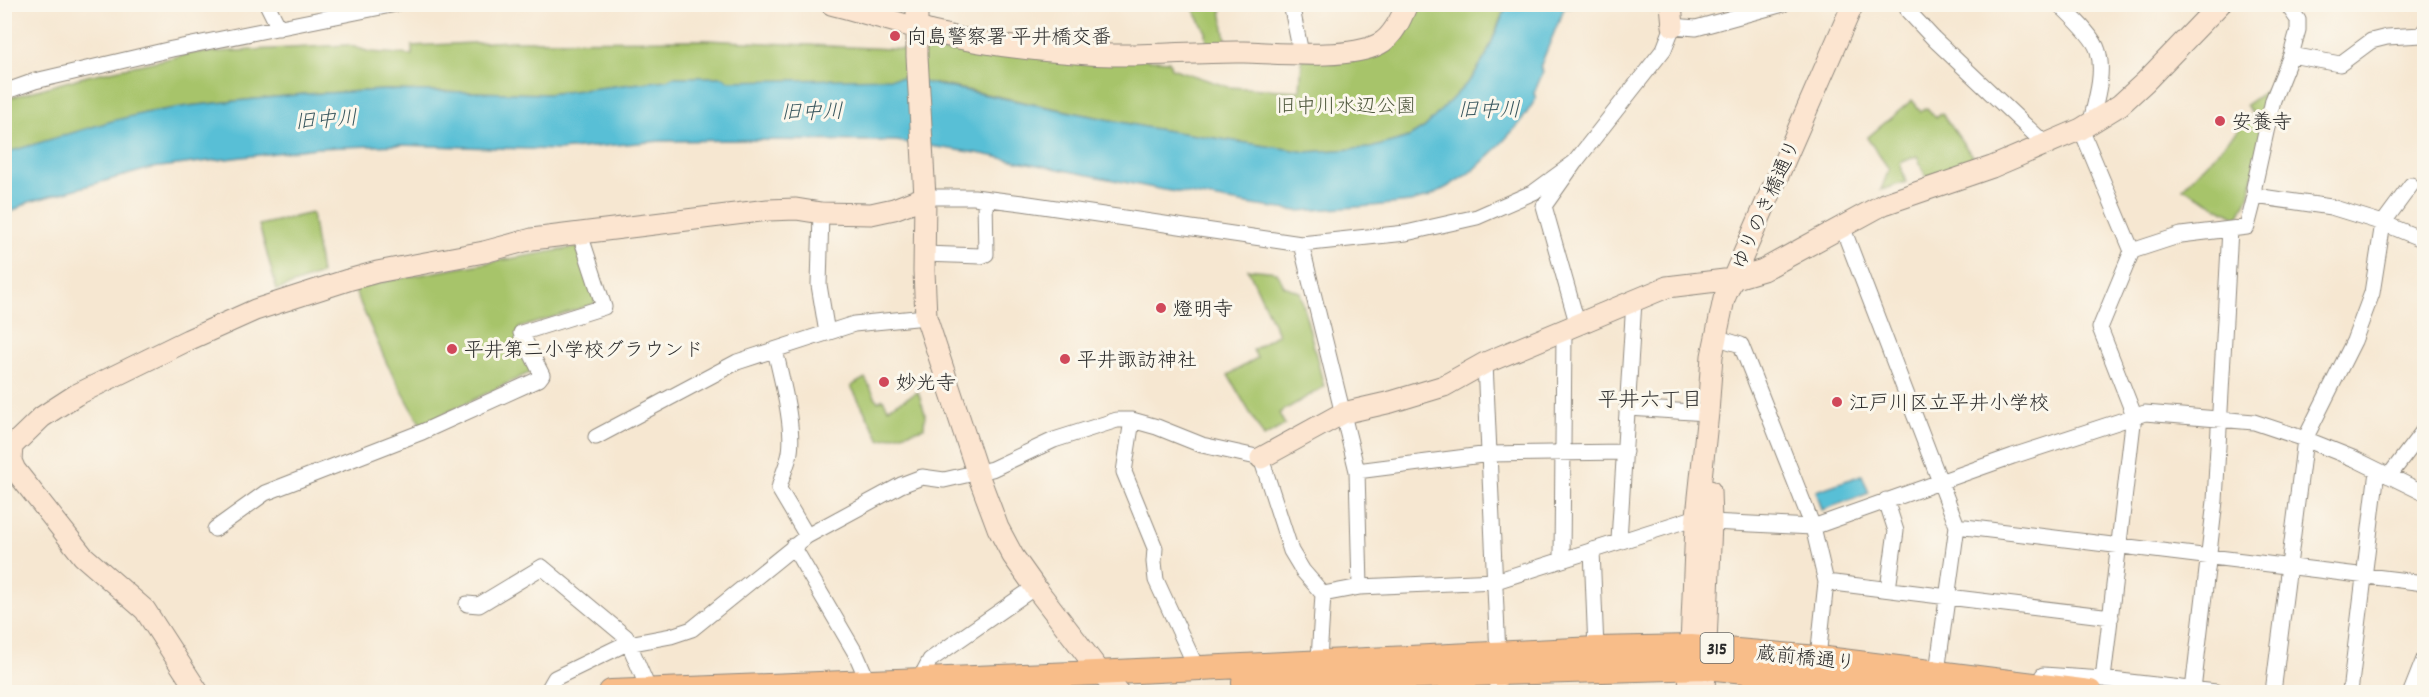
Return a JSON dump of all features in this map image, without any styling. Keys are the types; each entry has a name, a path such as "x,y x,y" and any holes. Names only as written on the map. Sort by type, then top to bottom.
{"main road":[{"name":"蔵前橋通り","path":"1498,673 1596,649 1698,657 1818,658 1939,687"},
{"name":"蔵前橋通り","path":"1113,681 1154,686 1318,675 1498,673 1698,657 1795,684 1939,687 1978,678 2097,686"},
{"name":"蔵前橋通り","path":"1113,681 1197,669 1318,675"},
{"name":"315","path":"611,693 1060,674 1113,681"},
{"name":"315","path":"1007,693 1082,688 1113,681"}],"street":[{"path":"267,4 279,28"},
{"path":"4,92 35,81 172,49 396,4"},
{"path":"831,4 945,34 1007,46 1092,55 1140,56 1237,52 1351,52 1380,44 1391,35 1407,4"},
{"path":"917,4 917,56 925,197 926,317 998,528 1013,556 1035,587 1113,681"},
{"path":"1291,4 1301,53"},
{"path":"1562,559 1562,453 1571,329 1544,206 1575,162 1664,49 1673,26 1671,4"},
{"path":"1673,26 1696,28 1783,4"},
{"name":"ゆりのき橋通り","path":"1689,693 1698,657 1708,413 1715,337 1724,299 1853,4"},
{"path":"1907,4 1908,10 1934,39 2045,144"},
{"path":"2059,4 2086,33 2098,50 2099,74 2085,127 2132,251 2100,328 2134,415 2111,617 2097,686 2216,693"},
{"path":"547,693 555,678 629,644 671,636 692,629 807,536 901,485 922,477 944,480 992,469 1054,440 1117,420 1132,420 1157,427 1202,445 1261,458 1343,413 1444,386 1485,363 1634,301 1681,284 1733,279 1763,270 1894,200 1992,167 2085,127 2120,105 2220,4"},
{"path":"2132,251 2181,235 2247,227 2273,100 2291,55 2298,20 2287,4"},
{"path":"2291,55 2340,64 2371,40 2422,35 2424,31"},
{"path":"198,693 145,610 83,556 15,470 11,461 12,446 42,417 76,395 255,310 376,272 484,252 532,239 768,210 796,209 821,213 871,214 894,209 925,197 985,199 1053,207 1301,244 1406,233 1477,217 1534,192 1575,162"},
{"path":"2273,693 2306,439 2354,341 2372,293 2383,223 2411,185"},
{"path":"2255,196 2331,207 2383,223 2424,240"},
{"path":"924,254 981,256 986,254 985,199"},
{"path":"821,213 819,285 826,333"},
{"path":"1842,226 1957,526 1947,596 1939,687"},
{"path":"2193,690 2209,557 2220,419 2230,229"},
{"path":"215,529 265,493 422,432 539,379 542,375 521,333 604,307 580,234"},
{"path":"1301,244 1358,471 1360,587"},
{"path":"1620,540 1634,301"},
{"path":"596,437 737,362 854,324 926,317"},
{"path":"1715,337 1741,345 1813,527 1826,582 1818,658"},
{"path":"775,350 790,430 789,456 779,489 807,536"},
{"path":"1485,363 1496,581 1498,673"},
{"path":"1628,408 1708,413"},
{"path":"1323,594 1360,587 1496,581 1620,540 1704,520 1813,527 1941,481 2145,413 2184,414 2254,422 2306,439 2355,459 2424,493"},
{"path":"1132,420 1124,472 1155,548 1156,580 1197,669"},
{"path":"2350,693 2364,575 2383,474 2424,430"},
{"path":"1358,471 1490,454 1625,452"},
{"path":"1261,458 1291,551 1303,571 1323,594 1318,675"},
{"path":"1886,500 1896,531 1888,589"},
{"path":"1957,526 2424,583"},
{"path":"793,546 856,654 863,670 864,682"},
{"path":"1592,550 1596,649"},
{"path":"466,604 479,605 542,567 626,637 647,690"},
{"path":"1826,582 2111,617"},
{"path":"920,679 930,660 1035,587"},
{"name":"ゆりのき橋通り","path":"1698,657 1704,693"},
{"path":"2411,693 2424,660"}],"green space":[{"path":"1191,5 1231,5 1221,10 1227,46 1207,46 1206,32"},
{"name":"旧中川水辺公園","path":"1416,5 1506,5 1486,56 1471,79 1425,127 1409,137 1371,148 1306,152 1150,128 938,84 729,81 723,77 673,77 667,80 547,94 387,90 305,94 188,106 145,113 5,153 5,99 87,76 194,53 348,45 370,52 412,55 412,46 514,41 706,40 953,52 959,48 1169,61 1171,68 1228,87 1300,91 1302,59 1353,60"},
{"path":"2270,88 2250,193 2238,218 2183,188 2253,114 2246,105"},
{"path":"1912,100 1921,111 1927,108 1936,118 1942,113 1975,160 1926,177 1917,156 1900,163 1906,182 1881,190 1889,169 1867,138"},
{"path":"312,213 321,274 277,290 259,225"},
{"name":"平井第二小学校グラウンド","path":"577,247 596,299 594,304 519,328 532,367 531,372 421,425 387,364 354,289 391,280"},
{"path":"1248,269 1277,272 1284,286 1300,292 1324,387 1279,413 1285,425 1264,437 1228,375 1257,358 1253,350 1278,334"},
{"path":"865,378 878,402 883,399 888,408 918,392 925,413 924,428 880,440 851,386"}],"water":[{"name":"旧中川","path":"1507,5 1572,5 1565,6 1540,67 1543,72 1534,93 1536,99 1520,123 1474,170 1428,197 1410,202 1298,211 1159,189 977,153 896,141 742,140 660,141 559,150 400,145 316,148 152,168 29,202 5,215 5,153 145,113 188,106 305,94 387,90 547,94 667,80 673,77 723,77 729,81 903,78 1150,128 1306,152 1371,148 1409,137 1425,127 1472,78 1486,56"},
{"path":"1862,475 1869,493 1822,510 1816,491"}],"place":[{"name":"向島警察署 平井橋交番","path":"895,36"},
{"name":"安養寺","path":"2220,121"},
{"name":"燈明寺","path":"1161,308"},
{"name":"平井第二小学校グラウンド","path":"452,349"},
{"name":"平井諏訪神社","path":"1065,359"},
{"name":"妙光寺","path":"884,382"},
{"name":"江戸川区立平井小学校","path":"1837,402"}],"district":[{"name":"平井六丁目","path":"1650,399"}]}
